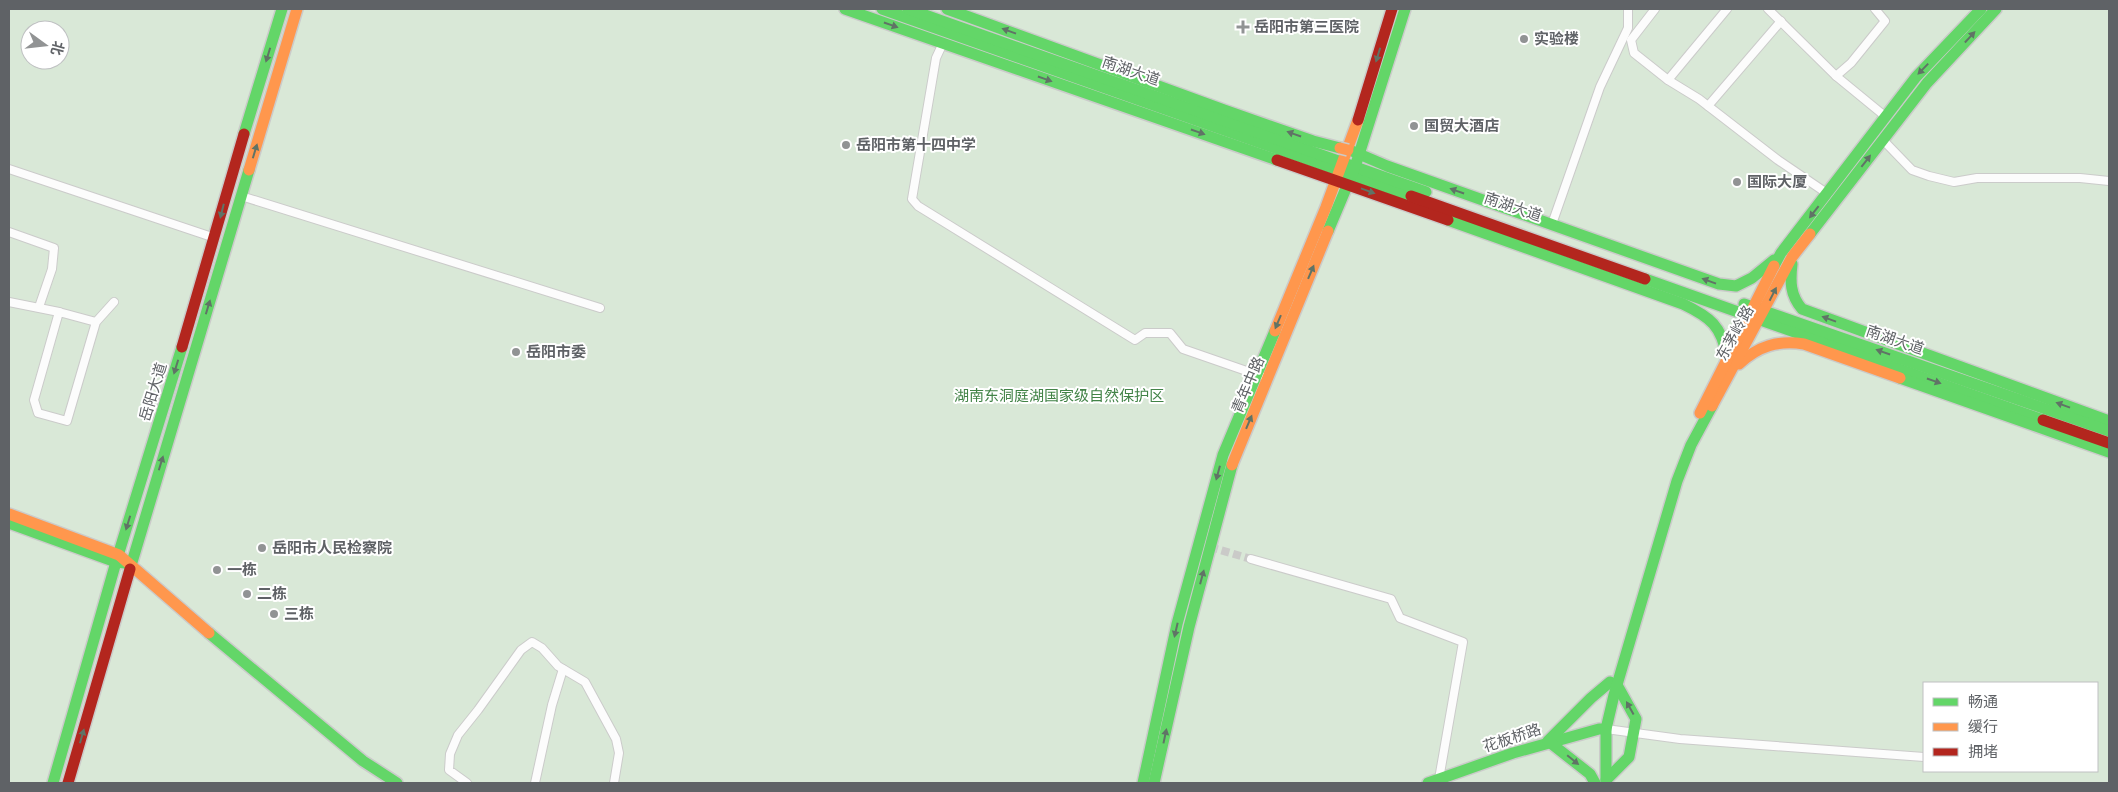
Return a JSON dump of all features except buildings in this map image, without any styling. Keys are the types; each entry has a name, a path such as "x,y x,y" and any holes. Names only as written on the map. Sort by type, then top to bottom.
{"main road":[{"name":"岳阳大道","path":"53,783 117,559 215,238 282,9"},
{"name":"岳阳大道","path":"68,783 131,564 297,9"},
{"path":"845,9 943,43 1340,171 1684,304 1704,314 1712,321 1726,341 1728,357"},
{"name":"南湖大道","path":"882,9 1351,175 1751,311 2010,402 2109,431"},
{"name":"南湖大道","path":"908,9 1340,171"},
{"path":"947,9 1224,110 1313,141 1349,151 1719,284 1736,286 1787,255 1792,294 1796,303 1802,309 2109,421"},
{"name":"青年中路","path":"1154,783 1188,627 1234,459 1262,376 1340,171 1392,9"},
{"name":"青年中路","path":"1143,783 1177,624 1223,455 1262,376 1351,175 1349,151 1404,9"},
{"name":"东茅岭路","path":"1602,782 1603,729 1613,684 1672,480 1686,444 1728,357 1751,311 1828,194 1916,77 1981,9"},
{"name":"东茅岭路","path":"1613,684 1677,481 1691,445 1762,315 1787,255 1883,140 1927,82 1996,9"},
{"path":"1730,374 1743,359 1766,346 1789,341 1804,344 2109,452"},
{"path":"2010,402 2109,443"},
{"path":"9,514 117,559"},
{"path":"9,523 131,564 234,655 362,761 396,783"},
{"path":"1613,684 1636,719 1633,734 1629,757 1602,782 1548,741 1591,698 1613,684"},
{"name":"花板桥路","path":"1434,781 1548,741 1603,729"}],"street":[{"path":"1552,224 1600,87 1628,28 1628,9"},
{"path":"1655,9 1631,40 1634,53 1668,80 1708,106 1778,160 1828,194"},
{"path":"1668,80 1727,9"},
{"path":"1768,9 1836,76 1886,117"},
{"path":"1836,76 1851,63 1885,21 1875,9"},
{"path":"1708,106 1781,22"},
{"path":"943,43 936,58 912,199 918,206 1135,340 1146,333 1170,334 1183,349 1262,376"},
{"path":"1883,140 1912,170 1954,182 1977,178 2080,178 2109,182"},
{"path":"9,169 215,238"},
{"path":"241,196 600,308"},
{"path":"9,232 54,248 52,268 39,307"},
{"path":"9,302 39,307 96,322"},
{"path":"59,312 34,400 38,413 67,421 96,322 114,302"},
{"path":"1251,559 1391,599 1400,618 1463,642 1434,781"},
{"path":"467,783 449,770 450,754 458,735 521,650 532,642 542,648 563,669 585,682 616,739 619,753 614,783"},
{"path":"535,783 552,705 563,669"},
{"path":"1603,729 1680,739 1923,757"}],"green space":[{"name":"湖南东洞庭湖国家级自然保护区","path":"9,9 2109,9 2109,783 9,783"}],"tunnel":[{"path":"1210,547 1251,559"}],"traffic: fast":[{"path":"244,134 282,9"},
{"path":"845,9 1277,160"},
{"path":"882,9 1411,196"},
{"path":"908,9 1426,192"},
{"path":"947,9 1224,110 1313,141 1340,148"},
{"path":"1328,231 1355,167 1405,9"},
{"path":"1774,266 1781,253 1916,77 1981,9"},
{"path":"1810,234 1927,83 1996,9"},
{"path":"1352,151 1387,166 1719,284 1736,286 1752,278 1774,260"},
{"path":"130,569 249,170"},
{"path":"1448,220 1683,304 1701,313 1718,330 1722,337 1727,357"},
{"path":"1792,264 1793,293 1802,309 2109,421"},
{"path":"1645,279 2043,420"},
{"path":"1744,304 2109,431"},
{"path":"1143,783 1177,624 1223,455 1275,331"},
{"path":"53,783 116,562 182,347"},
{"path":"1900,378 2109,452"},
{"path":"1606,783 1606,729 1614,695 1677,481 1691,445 1712,406"},
{"path":"1154,783 1189,627 1232,465"},
{"path":"9,523 116,562 125,563"},
{"path":"209,633 363,761 397,783"},
{"path":"1595,783 1590,774 1548,741 1591,698 1610,682"},
{"path":"1606,780 1629,757 1636,719 1617,685"},
{"path":"1428,783 1513,753 1599,729 1606,729"}],"traffic: slow":[{"path":"249,170 297,9"},
{"path":"1275,331 1326,207 1358,120"},
{"path":"1340,148 1348,150"},
{"path":"1232,465 1328,231"},
{"path":"1712,406 1792,257 1810,234"},
{"path":"1700,413 1774,266"},
{"path":"1739,364 1761,349 1777,344 1795,343 1804,344 1900,378"},
{"path":"9,514 119,555 209,633"}],"traffic: jam":[{"path":"1358,120 1392,9"},
{"path":"182,347 244,134"},
{"path":"1277,160 1448,220"},
{"path":"1411,196 1645,279"},
{"path":"2043,420 2109,443"},
{"path":"68,783 130,569"}],"place":[{"name":"岳阳市第三医院","path":"1243,27"},
{"name":"实验楼","path":"1524,39"},
{"name":"国贸大酒店","path":"1414,126"},
{"name":"岳阳市第十四中学","path":"846,145"},
{"name":"国际大厦","path":"1737,182"},
{"name":"岳阳市委","path":"516,352"},
{"name":"岳阳市人民检察院","path":"262,548"},
{"name":"一栋","path":"217,570"},
{"name":"二栋","path":"247,594"},
{"name":"三栋","path":"274,614"}]}
